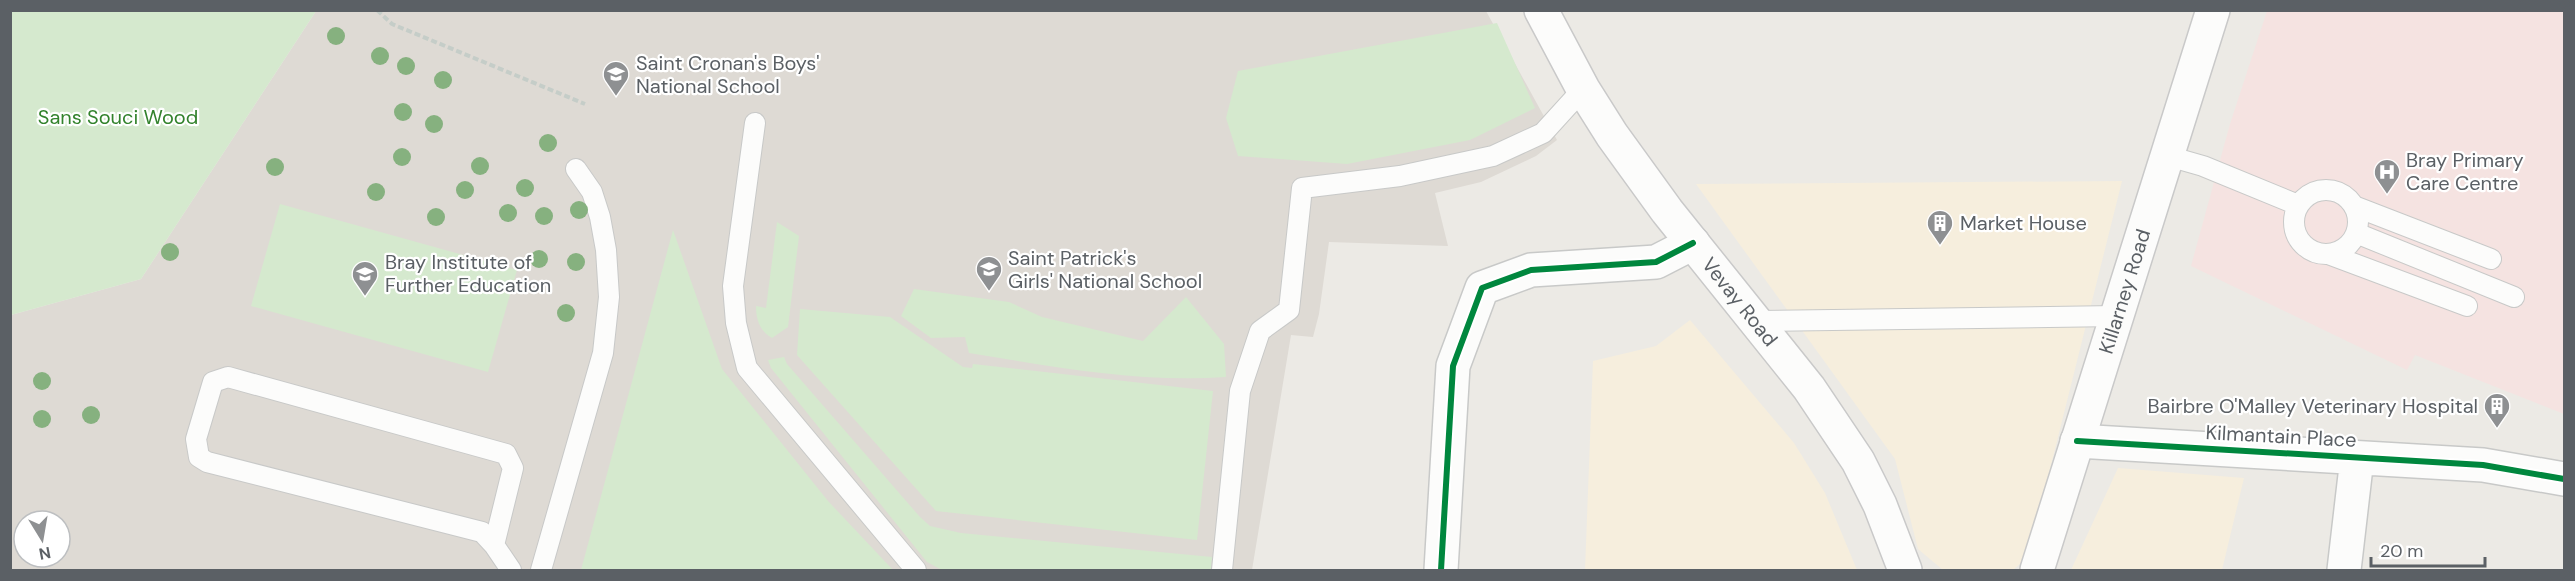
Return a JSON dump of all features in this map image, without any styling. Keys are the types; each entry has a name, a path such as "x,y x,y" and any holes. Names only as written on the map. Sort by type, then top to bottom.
{"main road":[{"name":"Vevay Road","path":"1541,10 1583,89 1612,135 1693,243 1809,388 1858,461 1880,505 1900,558"},
{"name":"Killarney Road","path":"2037,570 2212,10"},
{"path":"1440,570 1453,366 1482,288 1531,270 1656,262 1693,243"},
{"name":"Kilmantain Place","path":"2078,441 2483,465 2565,479"},
{"name":"Kilmantain Place","path":"2344,570 2357,458"},
{"path":"1900,558 1923,570"}],"lane":[{"path":"1222,570 1240,391 1260,331 1289,310 1302,188 1400,176 1493,156 1543,132 1583,89"},
{"path":"755,123 733,285 736,323 747,368 916,570"},
{"path":"2168,156 2203,166 2298,205"},
{"path":"541,570 603,352 609,297 606,250 600,217 592,192 576,169"},
{"path":"2467,306 2328,254 2306,249 2299,241 2293,220 2298,205 2309,194 2329,189 2339,192 2355,206 2491,259"},
{"path":"2328,254 2338,252 2348,246 2356,233 2358,216 2355,206"},
{"path":"2356,233 2514,297"},
{"path":"1757,321 2117,316"},
{"path":"494,545 513,468 506,454 228,376 213,382 196,439 199,457 207,462 482,532 511,570"}],"path":[{"path":"377,10 392,24 585,104"}],"shaded area":[{"path":"316,11 1486,11 1557,140 1536,156 1481,182 1435,193 1448,246 1329,242 1319,314 1313,337 1291,335 1252,570 11,570 11,315 141,279"},
{"name":"Bray Primary Care Centre","path":"2267,11 2564,11 2564,414 2415,355 2407,370 2191,266 2230,124"},
{"path":"2122,181 2028,557 2013,570 1943,570 1918,549 1895,459 1696,184"},
{"path":"1690,320 1794,443 1825,493 1857,570 1585,570 1593,361 1656,346"},
{"path":"2118,468 2244,478 2222,570 2071,570"}],"green space":[{"name":"Sans Souci Wood","path":"11,10 316,11 141,279 11,315"},
{"path":"1497,23 1535,108 1470,140 1347,164 1238,156 1226,118 1238,71"},
{"path":"280,204 517,270 488,372 251,306"},
{"path":"777,222 799,236 788,327 772,338 764,332 760,325 756,306 766,308"},
{"path":"673,230 722,369 828,501 893,570 581,570"},
{"path":"914,289 1009,302 1042,317 1143,341 1186,297 1224,344 1226,377 1129,376 969,353 965,337 931,338 901,316"},
{"path":"800,309 890,317 963,367 972,368 973,364 1213,391 1197,540 936,511 797,355"},
{"path":"784,357 787,364 930,526 961,533 1212,557 1211,570 942,570 927,562 771,368 768,360"}],"cycle path":[{"path":"1441,570 1453,366 1482,288 1531,270 1656,262 1693,243"},
{"path":"2077,441 2483,465 2564,479"}],"place":[{"name":"Saint Cronan's Boys' National School","path":"616,97"},
{"name":"Bray Primary Care Centre","path":"2387,195"},
{"name":"Market House","path":"1940,246"},
{"name":"Saint Patrick's Girls' National School","path":"989,292"},
{"name":"Bray Institute of Further Education","path":"365,297"},
{"name":"Bairbre O'Malley Veterinary Hospital","path":"2497,429"}]}
